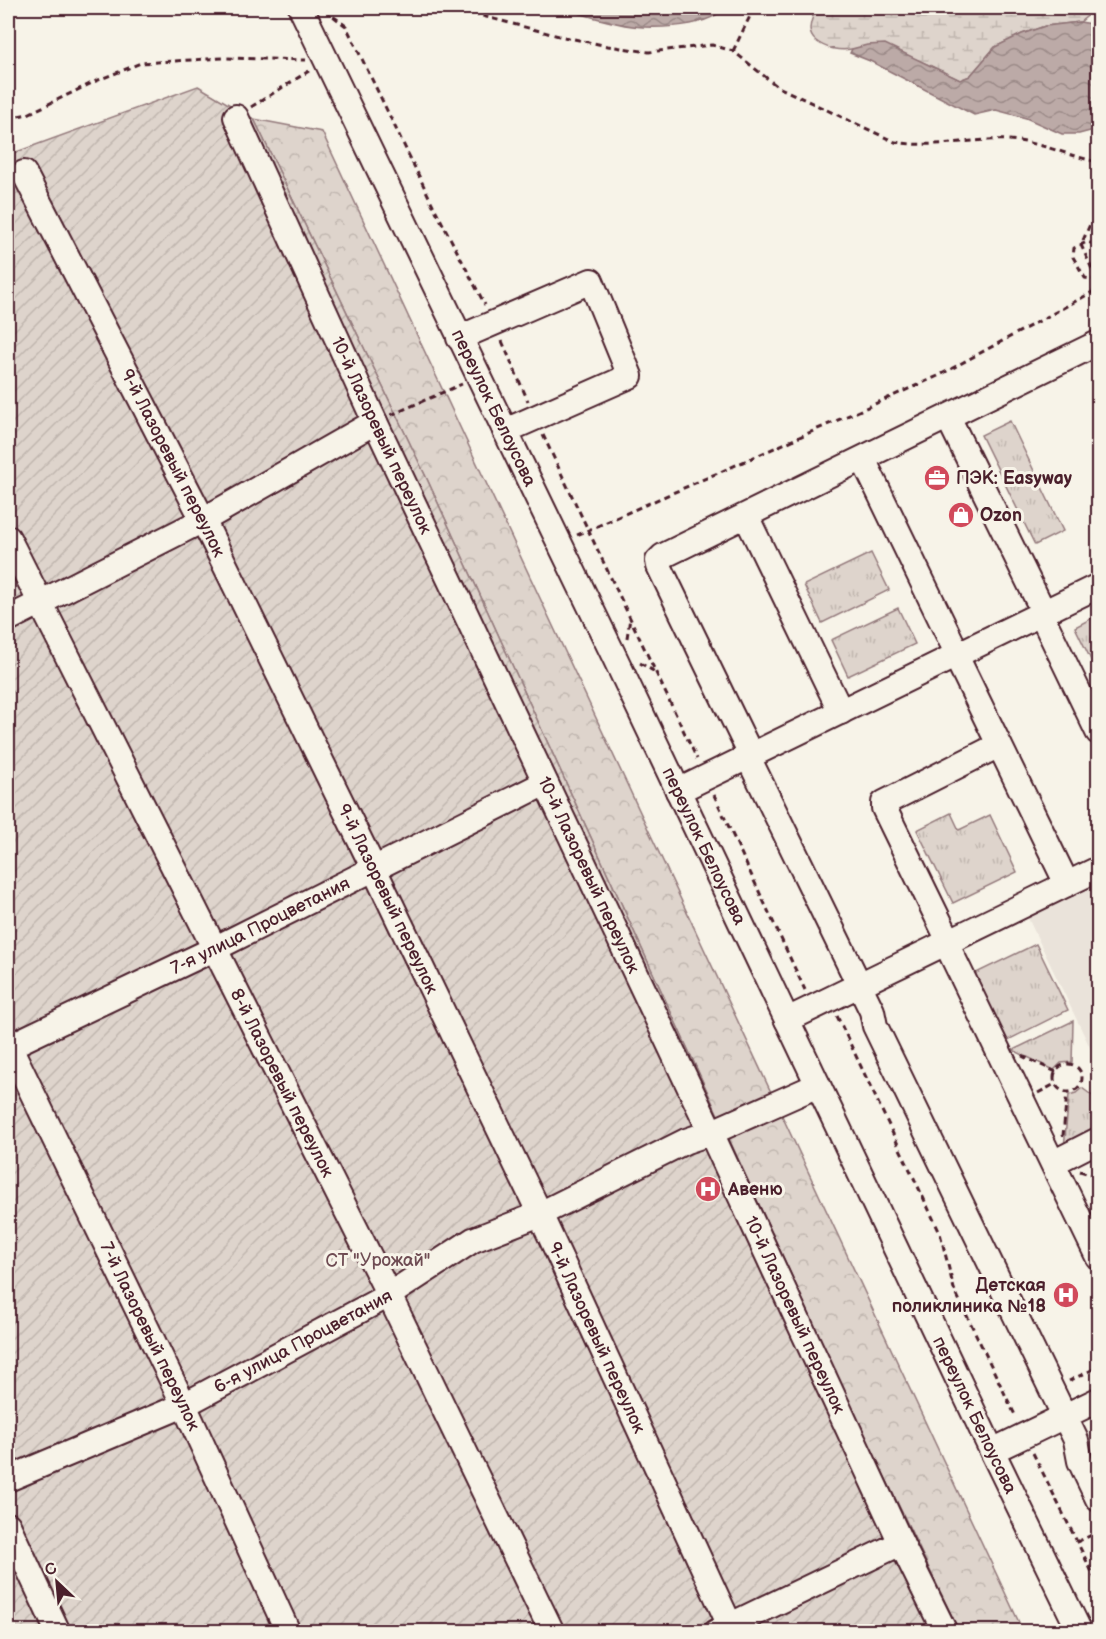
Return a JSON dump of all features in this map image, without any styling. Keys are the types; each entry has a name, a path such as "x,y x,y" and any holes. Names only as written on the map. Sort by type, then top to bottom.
{"street":[{"name":"переулок Белоусова","path":"301,8 1080,1632"},
{"name":"10-й Лазоревый переулок","path":"236,117 375,422 710,1133 900,1543 945,1632"},
{"name":"9-й Лазоревый переулок","path":"24,173 203,520 374,869 540,1214 726,1629"},
{"path":"459,338 591,281 630,376 505,431"},
{"path":"1098,344 663,556 658,561 872,1011 874,1026 1076,1440 1080,1461 1098,1499"},
{"path":"948,417 1098,732"},
{"path":"8,619 203,520 375,422"},
{"path":"863,459 1067,884"},
{"path":"746,516 841,712"},
{"name":"8-й Лазоревый переулок","path":"8,538 389,1295 552,1632"},
{"path":"678,791 1098,586"},
{"path":"999,745 884,803 884,808 1001,1056 1057,1161 1098,1257"},
{"name":"7-я улица Процветания","path":"8,1046 216,948 545,783"},
{"path":"787,1020 1098,869"},
{"name":"7-й Лазоревый переулок","path":"8,1046 184,1405 288,1632"},
{"name":"6-я улица Процветания","path":"8,1479 184,1405 389,1295 473,1240 540,1214 686,1141 710,1133 818,1085"},
{"path":"1057,1161 1098,1140"},
{"path":"992,1451 1098,1400"},
{"path":"8,1525 58,1632"},
{"path":"726,1629 900,1543"}],"path":[{"path":"323,8 346,26 433,205 495,323 535,417 706,777 940,1233 954,1289 1098,1584"},
{"path":"452,8 559,36 608,46 649,52 712,45 733,51 778,87 895,142 931,145 977,140 1011,140 1098,162"},
{"path":"733,51 754,8"},
{"path":"8,118 28,114 96,81 141,63 223,58 326,60"},
{"path":"236,117 326,60"},
{"path":"1098,206 1081,245 1098,281"},
{"path":"1098,254 1094,244 1087,242 1074,248 1073,256 1085,278 1098,281"},
{"path":"559,543 938,376 1098,289"},
{"path":"375,422 478,377"},
{"path":"1001,1056 1011,1051 1056,1072"},
{"path":"1068,1064 1073,1065 1083,1077 1079,1088 1068,1092 1059,1089 1054,1079 1062,1065 1068,1064"},
{"path":"1057,1161 1068,1092"},
{"path":"1051,1390 1098,1367"},
{"path":"1077,1542 1096,1533"}],"shaded area":[{"path":"1098,881 1098,1064 1027,916"}],"green space":[{"path":"816,8 1094,8 1080,22 1045,26 995,47 970,76 960,80 916,59 881,48 867,46 843,50 824,46 813,38 810,30"},
{"name":"СТ \"Урожай\"","path":"198,86 254,119 427,479 857,1419 959,1631 8,1632 8,155"},
{"path":"254,119 322,132 1023,1631 959,1631 857,1419 427,479"},
{"path":"1010,421 1063,531 1035,545 981,435"},
{"path":"871,553 889,590 822,623 804,585"},
{"path":"898,608 915,644 848,676 831,640"},
{"path":"1098,615 1098,659 1092,662 1075,627"},
{"path":"951,813 959,830 990,815 1017,872 953,903 917,830"},
{"path":"1036,944 1068,1010 1006,1041 974,974"},
{"path":"1073,1021 1072,1062 1061,1063 1054,1070 1013,1050"},
{"path":"1082,1088 1098,1100 1098,1131 1064,1148 1069,1095"}],"water":[{"path":"561,8 725,8 703,21 673,26 642,27 616,23"},
{"path":"1080,22 1092,24 1098,37 1098,129 1079,134 1062,134 1026,118 996,110 974,115 850,53 852,49 867,45 885,44 960,80 970,76 995,47 1045,26"}],"place":[{"name":"ПЭК: Easyway","path":"937,478"},
{"name":"Ozon","path":"961,515"},
{"name":"Авеню","path":"708,1189"},
{"name":"Детская поликлиника №18","path":"1066,1295"}]}
